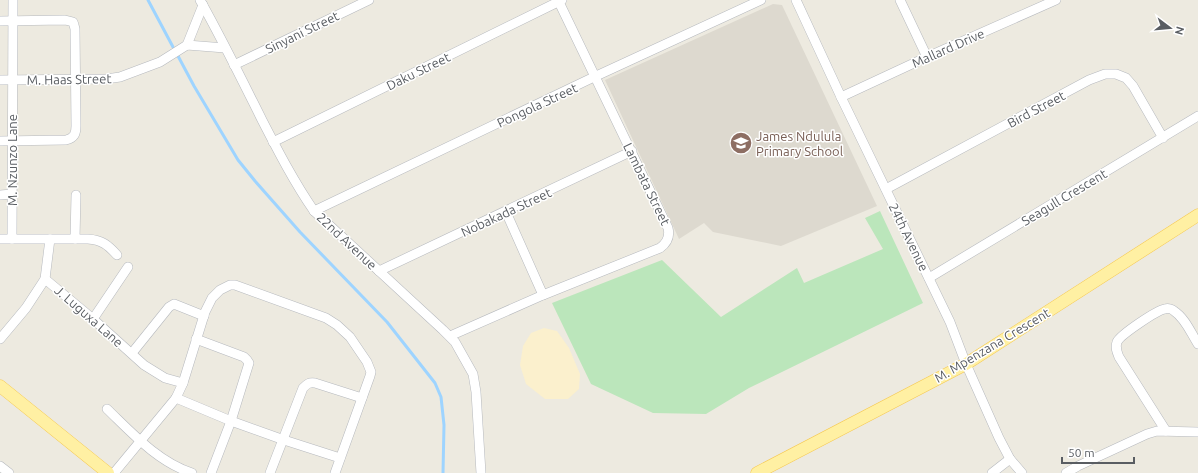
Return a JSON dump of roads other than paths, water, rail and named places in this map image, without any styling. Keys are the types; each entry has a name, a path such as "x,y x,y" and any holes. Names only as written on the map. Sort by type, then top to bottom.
{"main road":[{"name":"M. Mpenzana Crescent","path":"757,473 966,364 1198,215"},
{"path":"0,386 108,473"}],"street":[{"name":"M. Nzunzo Lane","path":"12,239 13,0"},
{"name":"Sinyani Street","path":"234,64 369,0"},
{"name":"Pongola Street","path":"314,211 594,77 761,0"},
{"name":"24th Avenue","path":"796,0 841,97 950,322 966,364 1010,459 1022,473"},
{"path":"900,0 928,57"},
{"name":"Mallard Drive","path":"841,97 1056,0"},
{"name":"Lambata Street","path":"450,336 543,295 660,248 666,242 669,234 668,228 632,151 594,77 559,1"},
{"name":"Daku Street","path":"274,142 559,1"},
{"path":"201,3 187,45 226,48"},
{"name":"22nd Avenue","path":"201,3 302,195 314,211 450,336 458,347 473,374 476,392 482,473"},
{"path":"0,21 65,20 73,22 75,29 76,132 71,139 66,140 0,141"},
{"name":"M. Haas Street","path":"0,80 75,80 120,77 160,62 187,45"},
{"name":"Bird Street","path":"886,189 1089,80 1105,74 1116,74 1126,78 1133,86 1163,138"},
{"name":"Seagull Crescent","path":"929,278 1198,116"},
{"name":"Nobakada Street","path":"379,271 632,151"},
{"path":"0,195 12,194"},
{"path":"75,239 76,196"},
{"path":"506,212 543,295"},
{"path":"0,239 98,240 117,255"},
{"path":"0,339 26,308 45,279 50,239"},
{"path":"93,319 128,267"},
{"name":"J. Luguxa Lane","path":"45,279 93,319 144,365 165,378 182,384"},
{"path":"114,473 176,398 204,316 212,298 216,293 225,287 235,285 326,318 337,325 350,338 370,368 370,376 335,473"},
{"path":"132,353 169,307 174,304 204,316"},
{"path":"1166,431 1119,357 1116,351 1117,343 1134,327 1157,312 1164,309 1169,309 1174,311 1183,321 1198,344"},
{"path":"196,339 244,357 248,361 249,367 231,421 211,473"},
{"path":"270,473 303,388 307,384 315,382 362,398"},
{"path":"176,398 231,421 340,458"},
{"path":"107,409 141,442 169,464 192,473"},
{"path":"1066,473 1147,434 1157,431 1198,432"},
{"path":"992,473 1010,459"}],"waterway":[{"path":"148,0 173,47"},
{"path":"178,56 238,160 300,232 387,322 435,383 441,397 444,425 443,473"}],"place":[{"name":"James Ndulula Primary School","path":"741,143"}]}
